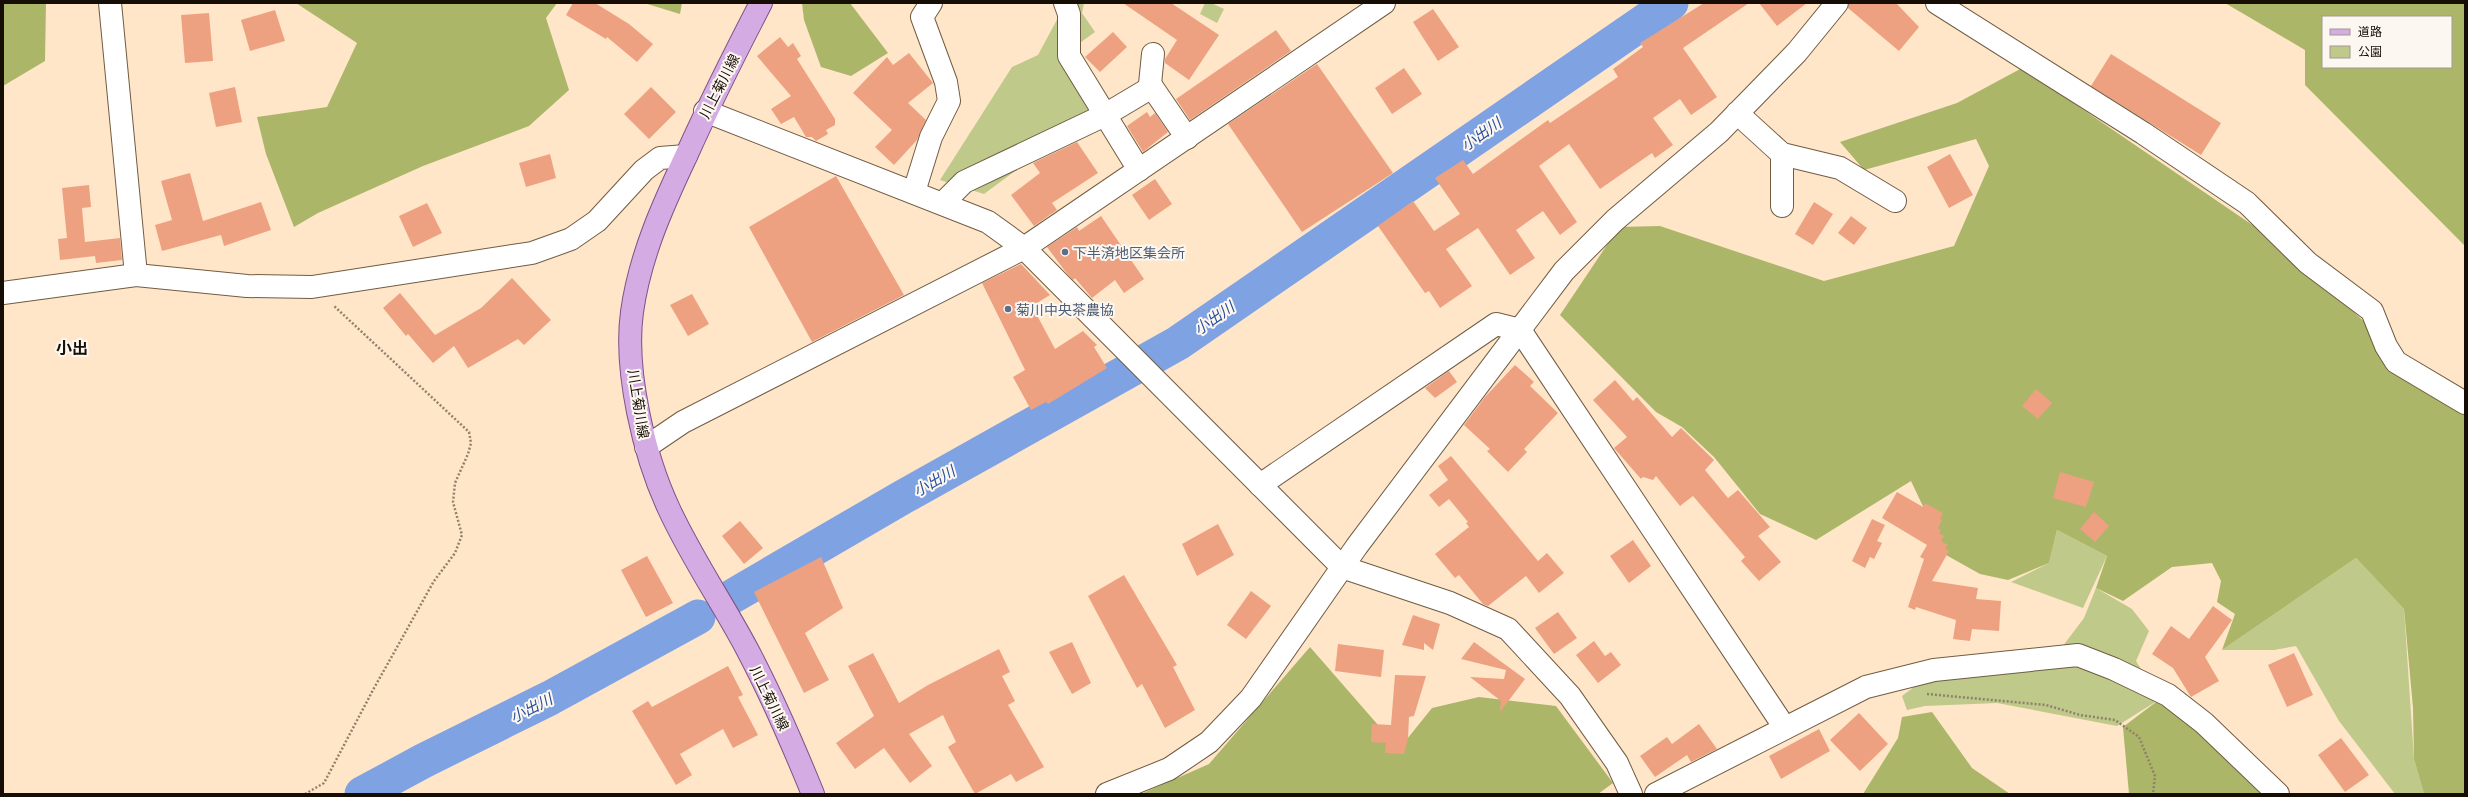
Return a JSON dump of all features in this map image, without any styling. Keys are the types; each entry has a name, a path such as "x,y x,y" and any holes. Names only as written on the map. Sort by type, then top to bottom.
{"main road":[{"name":"川上菊川線","path":"761,3 705,111 686,156 672,181 646,247 632,313 632,379 646,447 669,509 747,650 794,747 812,794"}],"street":[{"path":"110,3 136,275"},
{"path":"914,192 931,137 949,101 946,82 922,17 931,3"},
{"path":"1065,3 1069,14 1069,56 1139,170"},
{"path":"646,447 683,422 1024,248 1384,3"},
{"path":"1107,794 1169,769 1209,742 1251,698 1273,669 1342,567 1564,271 1609,226 1719,132 1797,52 1837,3"},
{"path":"1937,3 2143,133 2246,203 2308,263 2372,310 2386,346 2396,362 2465,403"},
{"path":"1153,54 1150,84 1187,138"},
{"path":"943,203 964,182 1105,115 1152,88"},
{"path":"705,111 943,203 988,222 1024,248 1342,567 1450,603 1508,630 1570,696 1617,763 1631,794"},
{"path":"1737,112 1782,154 1840,168 1895,201"},
{"path":"1782,154 1782,206"},
{"path":"3,294 136,275 247,286 312,287 532,253 572,239 597,221 644,170 660,158 686,156"},
{"path":"1260,485 1496,324 1520,330 1785,728"},
{"path":"1656,794 1866,687 1934,670 2078,655 2114,669 2168,695 2204,723 2278,794"}],"path":[{"path":"305,794 324,783 373,690 434,581 455,553 462,535 453,502 455,483 471,443 469,432 458,421 312,287"},
{"path":"1922,694 2046,705 2080,716 2115,720 2139,737 2154,776 2153,794"}],"green space":[{"path":"3,3 46,3 45,61 3,86"},
{"path":"296,3 557,3 546,18 569,90 529,126 423,166 318,213 294,227 266,154 257,117 327,107 357,43"},
{"path":"644,3 682,3 680,14"},
{"path":"802,3 850,3 888,53 851,76 821,67 804,20"},
{"path":"1057,3 1084,3 1082,13 1095,32 1077,45 1074,74 1099,109 984,194 940,180 1012,67 1038,55 1060,14"},
{"path":"1205,3 1211,3 1224,9 1217,23 1200,14"},
{"path":"2225,3 2465,3 2465,246 2305,85 2305,50"},
{"path":"2022,68 2308,263 2325,283 2363,321 2424,373 2465,405 2465,794 2424,794 2414,759 2413,708 2404,609 2356,558 2222,650 2235,614 2217,602 2221,581 2212,563 2172,567 2123,601 2096,588 2107,556 2057,530 2049,563 2008,580 1980,574 1946,555 1911,481 1816,540 1760,514 1714,457 1682,427 1656,412 1560,315 1619,227 1660,226 1824,281 1954,246 1989,166 1976,139 1864,170 1840,142 1957,103"},
{"path":"2057,530 2107,556 2083,608 2011,582 2049,563"},
{"path":"2356,558 2404,609 2414,759 2424,794 2395,794 2339,721 2296,646 2274,650 2222,650"},
{"path":"2096,588 2132,609 2149,631 2136,661 2160,699 2117,726 1997,703 1925,706 1907,710 1902,696 1922,681 2050,663 2084,618"},
{"path":"1310,647 1399,749 1432,708 1479,697 1556,706 1613,783 1598,794 1141,794 1209,764"},
{"path":"2160,699 2260,766 2289,794 2129,794 2123,727"},
{"path":"1932,712 1972,768 2010,794 1863,794 1898,738 1902,717"}],"building":[{"path":"573,3 595,3 629,24 653,44 637,62 607,37 606,39 566,15"},
{"path":"1123,3 1171,3 1219,35 1189,80 1165,63 1165,59 1177,40"},
{"path":"1704,3 1749,3 1683,48 1717,97 1691,115 1680,99 1653,118 1673,145 1655,158 1652,153 1600,189 1569,144 1539,166 1577,222 1560,235 1543,211 1516,230 1535,258 1510,275 1478,228 1446,249 1472,286 1440,308 1429,291 1425,293 1378,226 1413,201 1434,231 1460,214 1435,178 1463,160 1473,174 1548,120 1550,123 1618,77 1613,69 1643,47 1640,43"},
{"path":"1759,3 1807,3 1777,26"},
{"path":"1849,3 1896,3 1919,27 1899,51 1848,8"},
{"path":"1433,9 1459,47 1438,61 1413,22"},
{"path":"275,10 285,41 250,51 241,20"},
{"path":"209,13 213,61 185,63 181,15"},
{"path":"1276,30 1291,51 1190,120 1176,99"},
{"path":"1113,32 1127,47 1100,72 1085,57"},
{"path":"780,37 788,47 793,43 801,56 797,59 835,119 835,125 826,130 828,134 816,141 812,137 806,137 794,117 781,124 771,109 791,96 757,56"},
{"path":"909,53 933,83 908,103 926,120 917,140 894,165 875,147 892,130 853,93 887,57 893,65"},
{"path":"2111,54 2221,123 2201,155 2091,86"},
{"path":"1317,64 1393,173 1302,232 1228,124"},
{"path":"1404,68 1422,94 1392,114 1375,88"},
{"path":"235,87 242,122 216,127 209,93"},
{"path":"651,87 676,112 649,139 624,114"},
{"path":"1147,112 1150,117 1155,113 1168,132 1143,152 1127,126"},
{"path":"1077,142 1098,173 1052,203 1057,210 1034,226 1011,195 1040,173 1033,163"},
{"path":"550,154 556,178 526,187 519,163"},
{"path":"1950,154 1973,195 1949,208 1927,167"},
{"path":"190,173 203,221 261,202 271,230 224,246 221,235 162,251 155,225 172,220 161,181"},
{"path":"836,176 904,295 812,342 749,227"},
{"path":"1155,179 1172,204 1149,220 1132,195"},
{"path":"89,185 91,207 82,208 85,242 120,238 122,260 96,263 95,256 60,260 58,239 67,238 62,188"},
{"path":"1814,202 1833,214 1813,245 1795,234"},
{"path":"427,203 442,233 413,247 399,216"},
{"path":"1101,216 1144,279 1124,293 1115,280 1092,298 1075,278 1073,280 1065,271 1047,247 1077,227 1079,231"},
{"path":"1851,216 1867,228 1854,245 1838,233"},
{"path":"1021,264 1050,295 1032,306 1055,349 1083,331 1097,345 1094,347 1107,368 1048,404 1046,402 1031,410 1013,377 1025,370 982,283"},
{"path":"512,278 551,320 524,345 518,339 468,368 454,346 433,363 408,334 406,336 383,308 400,293 435,335 481,308"},
{"path":"692,294 709,324 688,336 670,305"},
{"path":"1515,365 1534,382 1530,386 1558,413 1524,449 1527,452 1508,472 1487,451 1490,449 1464,425 1485,397"},
{"path":"1449,371 1457,382 1435,398 1425,388"},
{"path":"1615,380 1633,401 1637,397 1672,437 1681,428 1714,460 1705,470 1728,498 1738,490 1770,527 1758,536 1781,562 1759,581 1741,561 1745,557 1693,496 1680,506 1656,476 1653,480 1643,477 1641,479 1614,448 1627,437 1593,400"},
{"path":"2036,389 2052,403 2038,419 2022,406"},
{"path":"1451,456 1538,561 1547,553 1564,573 1539,593 1526,576 1488,606 1483,604 1459,575 1455,578 1435,554 1469,527 1466,523 1468,522 1449,499 1439,507 1429,495 1448,480 1438,466"},
{"path":"2060,472 2094,482 2086,507 2053,498"},
{"path":"1897,492 1923,507 1925,503 1943,513 1940,518 1942,520 1938,528 1941,530 1939,533 1944,536 1941,541 1948,545 1945,548 1949,551 1932,581 1978,588 1976,599 2001,601 1999,631 1972,629 1970,641 1953,639 1956,620 1916,607 1915,610 1908,607 1924,559 1920,557 1927,545 1882,518"},
{"path":"2094,512 2109,526 2095,542 2080,529"},
{"path":"1872,519 1885,525 1877,541 1882,543 1874,559 1870,557 1865,568 1852,561"},
{"path":"740,521 763,548 744,564 722,536"},
{"path":"1218,524 1234,555 1197,576 1182,544"},
{"path":"1633,540 1651,566 1629,583 1610,556"},
{"path":"647,556 673,603 646,617 621,570"},
{"path":"821,557 843,608 805,633 829,680 804,693 754,592"},
{"path":"1124,575 1177,665 1173,667 1195,710 1165,728 1142,684 1137,688 1088,596"},
{"path":"1251,591 1271,606 1246,639 1227,625"},
{"path":"2213,606 2232,620 2205,657 2219,681 2191,697 2173,668 2152,654 2171,626 2189,639"},
{"path":"1558,612 1577,638 1554,654 1535,628"},
{"path":"1413,615 1440,624 1433,650 1424,643 1424,650 1402,645"},
{"path":"1594,641 1605,656 1611,652 1621,665 1598,683 1576,655"},
{"path":"1072,642 1091,683 1072,694 1049,652"},
{"path":"1474,642 1525,679 1500,712 1501,701 1470,677 1504,679 1506,670 1461,659"},
{"path":"1338,644 1384,650 1381,677 1335,671"},
{"path":"999,649 1010,672 1002,676 1015,701 1008,705 1044,767 1016,782 1011,774 975,794 948,747 956,742 943,715 909,734 932,766 910,783 884,748 855,769 836,743 874,716 848,666 873,653 899,703 928,685"},
{"path":"2294,653 2313,695 2287,707 2268,665"},
{"path":"728,666 743,695 738,697 758,735 733,748 723,729 680,754 692,775 676,785 632,711 648,701 652,707"},
{"path":"1395,675 1426,676 1414,716 1409,717 1408,739 1404,754 1385,753 1386,743 1371,742 1372,724 1391,725"},
{"path":"1859,713 1888,744 1860,771 1830,740"},
{"path":"1699,724 1717,749 1691,762 1687,755 1655,777 1640,756 1667,737 1672,744"},
{"path":"1819,729 1830,751 1781,779 1769,756"},
{"path":"2341,738 2369,775 2345,792 2318,755"}],"waterway":[{"name":"小出川","path":"733,596 903,497 1178,343 1671,3"},
{"name":"小出川","path":"362,794 423,761 550,698 698,617"}],"place":[{"name":"下半済地区集会所","path":"1065,252"},
{"name":"菊川中央茶農協","path":"1008,309"}],"district":[{"name":"小出","path":"72,348"}]}
